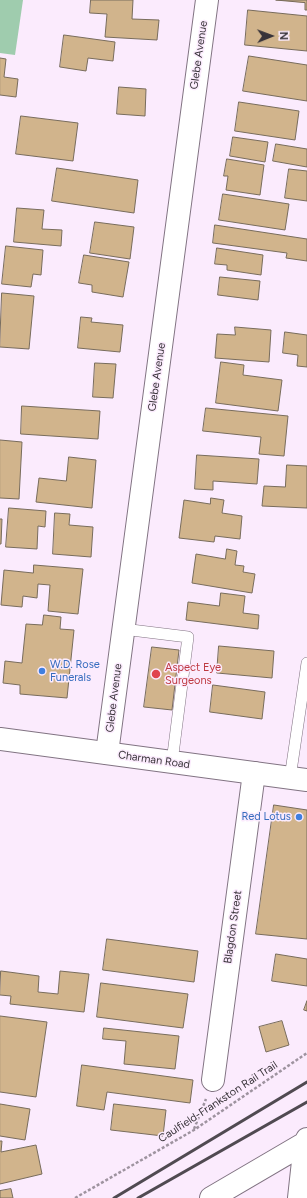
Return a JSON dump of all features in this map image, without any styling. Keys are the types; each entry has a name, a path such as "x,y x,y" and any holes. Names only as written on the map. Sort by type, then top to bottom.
{"street":[{"name":"Glebe Avenue","path":"107,753 207,0"},
{"name":"Charman Road","path":"0,740 299,779"},
{"name":"Blagdon Street","path":"212,1080 254,773"},
{"path":"211,1198 306,1141"},
{"path":"299,1198 306,1141"}],"lane":[{"path":"123,629 188,637 172,762"},
{"path":"299,779 307,663"}],"path":[{"name":"Caulfield-Frankston Rail Trail","path":"75,1198 194,1130 307,1053"},
{"path":"194,1130 212,1080"}],"green space":[{"path":"0,0 23,0 15,55 0,53"}],"building":[{"path":"91,0 133,0 132,19 159,20 157,40 105,37 107,14 90,13"},
{"path":"276,0 307,0 307,10 305,10 305,3"},
{"path":"248,10 307,16 307,51 245,45"},
{"path":"64,35 115,42 113,61 88,58 86,71 60,67"},
{"path":"249,56 307,65 307,101 243,91"},
{"path":"0,58 6,59 4,77 18,79 16,97 0,95"},
{"path":"119,87 146,89 145,116 117,114"},
{"path":"239,102 299,111 295,140 235,131"},
{"path":"21,116 78,123 73,161 16,154"},
{"path":"233,137 268,142 265,162 230,156"},
{"path":"276,144 307,149 307,167 273,161"},
{"path":"227,159 264,165 260,195 226,190 228,176 224,176"},
{"path":"57,168 138,180 134,213 52,201"},
{"path":"289,169 307,171 307,201 285,198"},
{"path":"223,194 289,204 285,230 219,220"},
{"path":"17,208 44,210 42,229 62,230 61,246 14,242"},
{"path":"95,222 134,227 130,259 90,253"},
{"path":"215,225 307,239 307,261 286,258 287,253 213,243"},
{"path":"6,246 43,250 41,275 33,274 31,287 2,284"},
{"path":"217,248 263,255 261,275 227,270 227,265 215,264"},
{"path":"84,255 129,262 123,297 92,292 92,285 79,283"},
{"path":"220,277 260,281 258,300 218,295"},
{"path":"2,293 34,296 29,349 0,347"},
{"path":"81,317 92,318 91,322 123,325 120,352 78,348"},
{"path":"235,327 271,330 269,362 215,358 217,334 235,335"},
{"path":"285,332 307,335 307,367 297,366 298,355 283,353"},
{"path":"221,362 244,365 243,375 282,380 278,411 216,403"},
{"path":"95,363 116,364 113,398 93,397"},
{"path":"22,406 100,411 98,439 21,434"},
{"path":"206,408 288,416 284,456 259,454 261,437 203,431"},
{"path":"0,440 22,442 19,499 0,498"},
{"path":"197,455 259,459 257,484 213,481 213,490 195,489"},
{"path":"69,457 96,460 92,508 36,502 39,478 66,481"},
{"path":"287,465 307,466 307,508 262,506 264,486 285,487"},
{"path":"211,498 224,500 222,513 242,516 240,539 215,536 214,542 179,538 184,500 210,504"},
{"path":"9,508 46,511 45,527 38,526 37,549 6,547"},
{"path":"55,513 70,514 69,525 93,527 91,557 53,554"},
{"path":"0,519 2,519 1,544 0,544"},
{"path":"227,549 237,551 235,565 244,566 243,572 255,574 252,593 192,583 196,554 225,559"},
{"path":"34,565 83,569 78,614 48,611 50,585 38,584 37,598 23,596 22,607 1,605 4,570 33,573"},
{"path":"221,593 245,596 243,613 259,615 258,629 186,620 188,602 219,606"},
{"path":"44,615 61,617 60,629 74,630 67,698 20,694 20,685 3,683 5,661 22,663 26,624 42,625"},
{"path":"219,646 274,651 272,678 217,673"},
{"path":"152,647 179,650 172,710 144,707"},
{"path":"213,685 265,692 262,719 210,712"},
{"path":"274,805 307,810 307,939 256,934"},
{"path":"107,939 198,951 194,982 103,970"},
{"path":"276,954 307,959 307,986 272,981"},
{"path":"1,971 39,976 38,992 58,994 60,971 89,974 84,1012 10,1004 11,996 0,995"},
{"path":"101,983 188,994 183,1028 97,1017"},
{"path":"307,1001 307,1011 304,1010"},
{"path":"0,1016 47,1022 36,1097 0,1092"},
{"path":"282,1021 289,1045 266,1052 259,1027"},
{"path":"104,1028 179,1036 175,1069 124,1064 126,1041 103,1039"},
{"path":"82,1065 193,1080 190,1103 107,1092 104,1110 77,1106"},
{"path":"0,1104 30,1109 25,1140 0,1136"},
{"path":"114,1104 166,1110 163,1136 111,1130"},
{"path":"0,1141 2,1141 1,1152 36,1145 42,1174 0,1184"},
{"path":"11,1189 13,1198 0,1198 0,1191"}],"railway":[{"path":"114,1198 307,1082"},
{"path":"138,1198 307,1102"}],"place":[{"name":"W.D. Rose Funerals","path":"42,671"},
{"name":"Aspect Eye Surgeons","path":"156,674"},
{"name":"Red Lotus","path":"299,817"}]}
